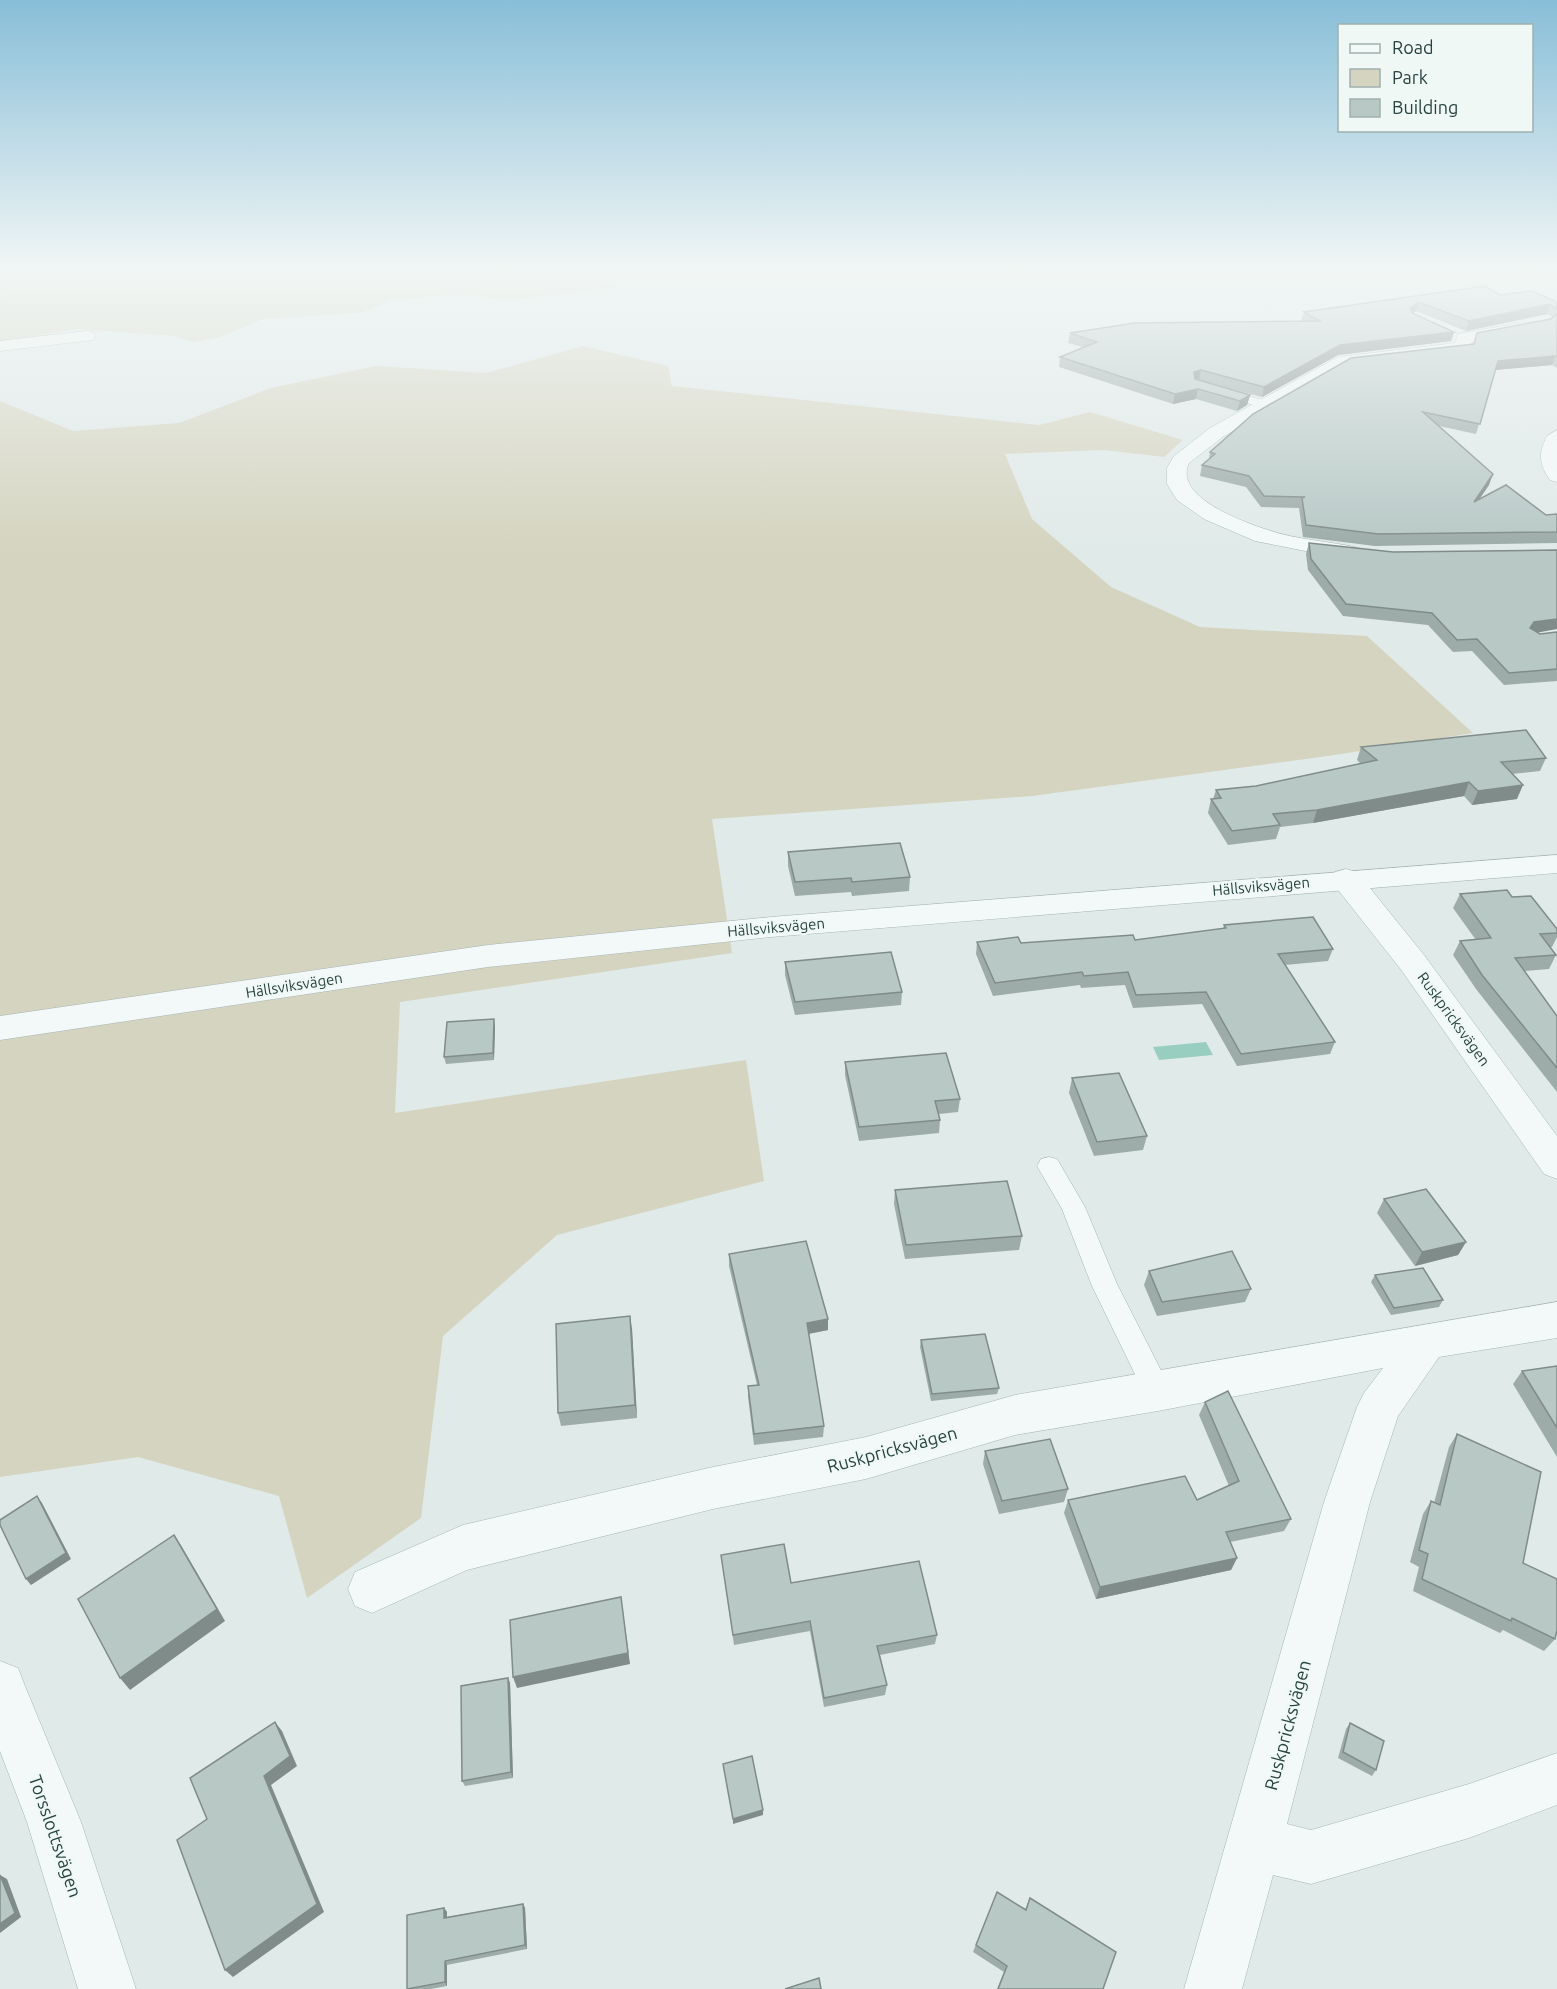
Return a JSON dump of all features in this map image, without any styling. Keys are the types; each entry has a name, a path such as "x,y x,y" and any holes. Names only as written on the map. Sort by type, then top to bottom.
{"street":[{"path":"1337,364 1216,432 1188,452 1181,460 1176,473 1177,484 1184,496 1212,514 1263,536 1304,546 1368,554"},
{"path":"1557,436 1550,459 1552,470 1557,476"},
{"name":"Hällsviksvägen","path":"0,1028 488,956 771,927 1346,879 1557,864"},
{"name":"Ruskpricksvägen","path":"1346,879 1413,963 1557,1164"},
{"name":"Ruskpricksvägen","path":"372,1589 463,1548 713,1488 866,1458 1015,1415 1158,1392 1422,1342 1557,1320"},
{"name":"Ruskpricksvägen","path":"1213,1989 1347,1502 1379,1407 1421,1351 1422,1342"},
{"name":"Torsslottsvägen","path":"0,1686 54,1822 107,1989"},
{"path":"1255,1843 1311,1857 1469,1811 1557,1779"}],"lane":[{"path":"1208,388 1267,405"},
{"path":"1049,1166 1073,1207 1105,1286 1158,1392"}],"green space":[{"path":"519,364 659,364 668,366 672,386 1039,425 1090,412 1183,440 1164,457 1104,450 1005,454 1032,519 1111,587 1200,627 1367,636 1473,733 1328,756 1032,796 712,819 732,953 400,1002 395,1113 746,1060 764,1181 557,1235 443,1336 421,1518 307,1598 279,1496 138,1457 0,1477 0,401 73,431 179,423 271,388 376,366 486,373"}],"shaded area":[{"path":"1206,1042 1213,1055 1159,1060 1153,1047"}],"building":[{"path":"1081,364 1306,364 1264,387 1201,370 1194,372 1195,379 1250,395 1240,401 1198,389 1175,394"},
{"path":"1341,364 1497,364 1480,424 1423,412 1493,474 1474,502 1506,485 1546,515 1557,514 1557,532 1378,534 1306,525 1302,498 1305,497 1264,496 1249,476 1202,465 1215,454 1210,452 1253,414"},
{"path":"1309,543 1393,552 1557,550 1557,619 1534,622 1530,628 1540,634 1557,632 1557,669 1509,673 1477,639 1457,640 1432,613 1346,604 1311,559"},
{"path":"1526,730 1546,758 1501,762 1523,785 1478,791 1469,782 1317,810 1273,814 1280,825 1232,831 1211,799 1221,798 1216,790 1256,786 1377,760 1361,747"},
{"path":"900,843 910,877 852,882 851,878 795,882 788,852"},
{"path":"1507,890 1512,897 1531,896 1557,929 1557,933 1540,934 1556,955 1515,958 1557,1016 1557,1068 1482,975 1460,941 1491,938 1460,894"},
{"path":"1313,917 1333,949 1278,954 1335,1042 1241,1054 1206,992 1136,995 1128,972 1084,976 1082,972 995,983 977,942 1018,937 1021,943 1133,935 1135,940 1226,928 1224,925"},
{"path":"891,952 902,992 795,1002 785,962"},
{"path":"494,1019 493,1053 444,1057 447,1022"},
{"path":"946,1053 960,1099 935,1101 940,1120 859,1127 845,1062"},
{"path":"1119,1073 1147,1136 1097,1142 1072,1078"},
{"path":"1007,1181 1022,1236 906,1245 895,1190"},
{"path":"1426,1189 1466,1242 1422,1252 1384,1199"},
{"path":"806,1241 828,1319 807,1323 824,1426 754,1434 748,1386 759,1385 729,1254"},
{"path":"1232,1251 1251,1289 1162,1302 1149,1271"},
{"path":"1423,1268 1443,1300 1394,1308 1375,1275"},
{"path":"630,1316 635,1405 558,1413 556,1324"},
{"path":"985,1334 999,1388 932,1394 921,1340"},
{"path":"1557,1366 1557,1428 1522,1371"},
{"path":"1228,1391 1291,1519 1226,1532 1237,1558 1100,1587 1068,1500 1185,1476 1197,1500 1239,1481 1205,1402"},
{"path":"1457,1434 1541,1472 1523,1563 1557,1579 1555,1639 1422,1579 1428,1554 1419,1550 1431,1501 1440,1505"},
{"path":"1050,1439 1068,1489 1002,1501 985,1451"},
{"path":"37,1496 66,1553 26,1579 0,1525 0,1520"},
{"path":"174,1535 217,1609 120,1678 78,1599"},
{"path":"784,1544 791,1583 919,1561 937,1635 877,1646 887,1685 824,1698 810,1621 733,1635 721,1555"},
{"path":"621,1597 628,1653 513,1677 510,1620"},
{"path":"508,1678 511,1772 462,1781 461,1686"},
{"path":"275,1722 290,1756 264,1776 317,1904 225,1970 177,1840 207,1819 190,1778"},
{"path":"1350,1723 1384,1741 1376,1770 1343,1752"},
{"path":"752,1756 763,1810 733,1819 723,1764"},
{"path":"0,1875 15,1913 0,1924"},
{"path":"997,1892 1026,1910 1030,1898 1116,1952 1103,1989 998,1989 1007,1966 976,1945"},
{"path":"523,1904 525,1945 445,1961 445,1982 407,1989 407,1915 444,1908 444,1918"},
{"path":"819,1978 821,1989 785,1989"}]}
